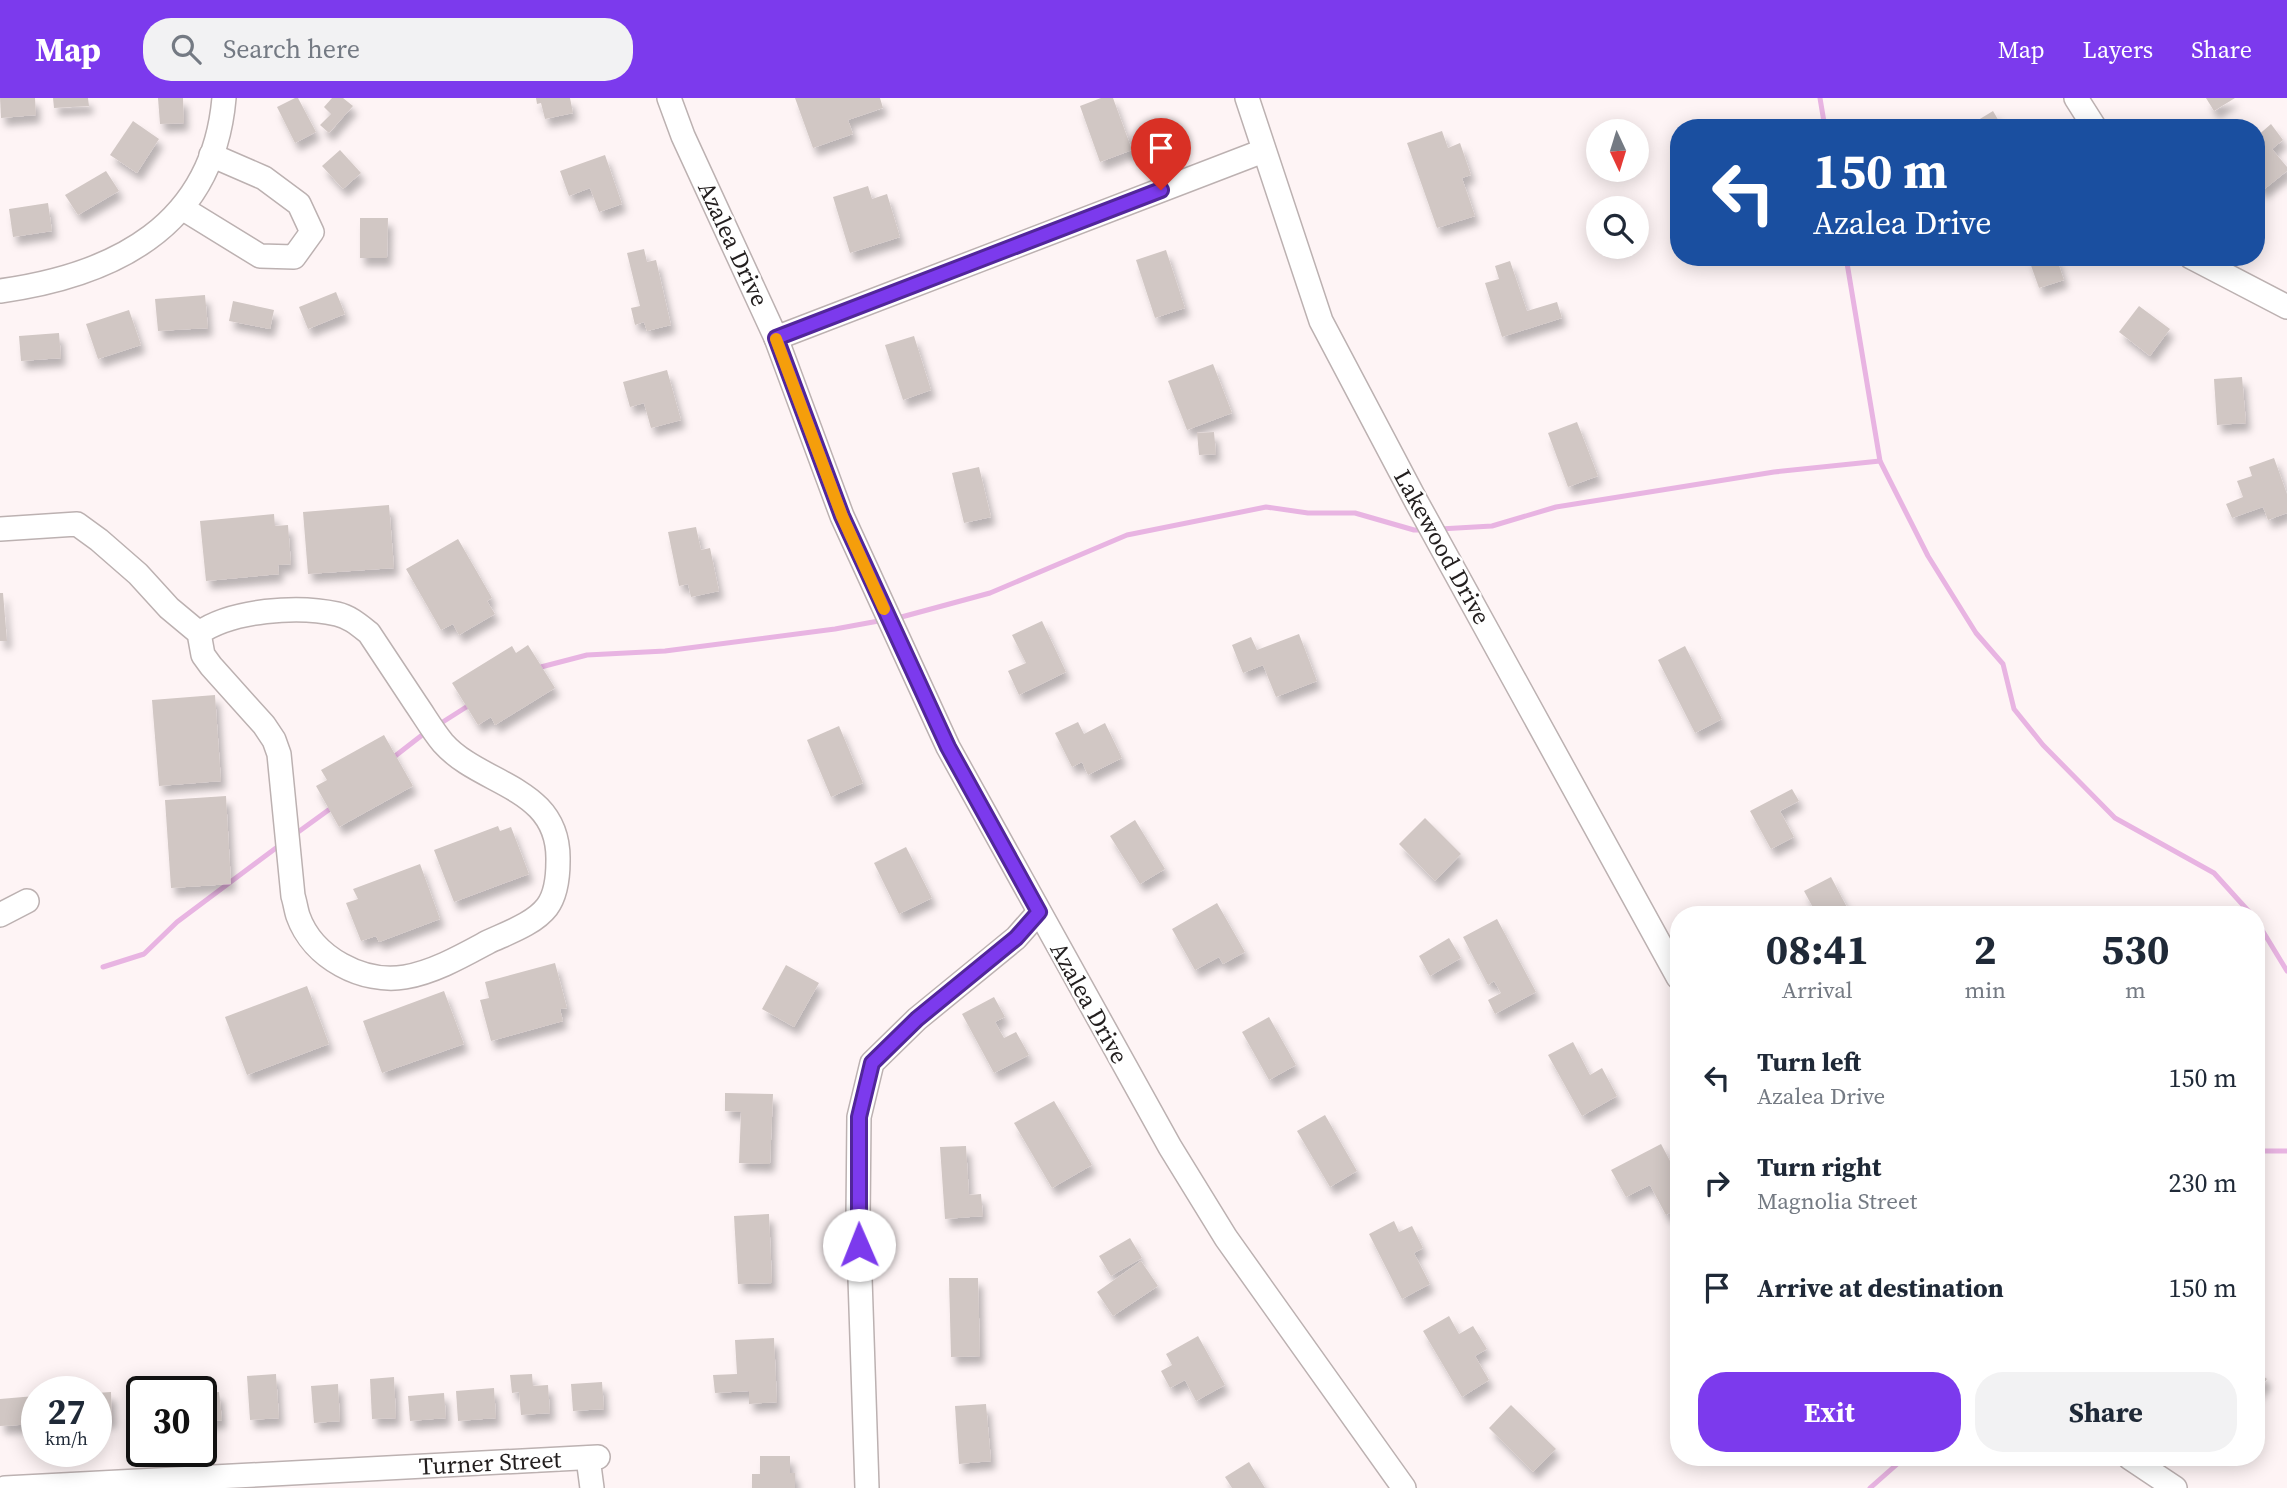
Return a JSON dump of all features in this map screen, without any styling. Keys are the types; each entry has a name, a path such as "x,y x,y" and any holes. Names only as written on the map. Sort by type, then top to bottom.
{"street":[{"path":"0,291 50,283 94,269 150,237 182,208 194,192 211,155 224,98"},
{"name":"Azalea Drive","path":"669,98 683,136 776,338 847,528 948,747 1170,1147 1226,1238 1404,1488"},
{"name":"Lakewood Drive","path":"1247,98 1321,321 1416,501 1670,962"},
{"path":"2076,98 2089,119"},
{"path":"776,338 1264,151"},
{"path":"182,208 260,256 294,257 312,232 299,204 264,178 211,155"},
{"path":"2209,266 2287,307"},
{"path":"0,529 77,524 138,574 169,608 199,633 203,654 211,666 264,725 274,740 281,765 293,896 298,917 305,931 334,960 349,969 376,977 418,974 453,960 530,921 548,905 555,887 558,858 554,829 547,818 502,780 462,759 444,744 369,633 356,622 338,614 292,611 245,615 212,624 199,633"},
{"path":"0,915 27,901"},
{"path":"867,1488 858,1218 859,1117 872,1063 917,1019 1016,938 1039,912"},
{"name":"Turner Street","path":"5,1488 593,1457 592,1488"},
{"path":"2142,1466 2175,1488"}],"building":[{"path":"0,98 35,98 36,115 1,118"},
{"path":"53,98 88,98 89,106 54,108"},
{"path":"158,98 183,98 184,123 160,124"},
{"path":"298,98 316,132 295,143 277,107"},
{"path":"332,98 343,98 353,106 329,133 320,125 331,114 324,107"},
{"path":"536,98 570,98 573,113 545,119 541,103 537,104"},
{"path":"795,98 880,98 883,108 848,120 853,134 813,148"},
{"path":"1101,98 1113,98 1132,150 1100,162 1080,106"},
{"path":"2206,98 2235,98 2214,111"},
{"path":"1993,111 1998,119 1980,119"},
{"path":"133,121 159,139 137,173 110,155"},
{"path":"2271,124 2283,140 2272,149 2287,167 2287,171 2265,189 2265,129"},
{"path":"1442,131 1448,148 1460,143 1471,175 1462,178 1475,216 1437,228 1407,143"},
{"path":"340,150 361,173 343,189 322,166"},
{"path":"605,155 622,204 599,212 590,188 569,196 560,171"},
{"path":"106,171 119,191 78,215 65,195"},
{"path":"868,186 872,199 887,194 900,237 850,253 833,197"},
{"path":"48,203 52,231 13,237 9,209"},
{"path":"360,218 388,218 387,258 360,258"},
{"path":"644,249 647,262 656,260 671,325 647,331 644,322 635,325 631,308 640,306 627,253"},
{"path":"1166,250 1185,308 1155,318 1136,260"},
{"path":"1510,261 1527,311 1557,302 1562,318 1502,337 1485,283 1499,279 1495,266"},
{"path":"2031,266 2059,266 2064,280 2039,288"},
{"path":"336,292 345,314 308,329 299,307"},
{"path":"205,295 208,328 158,331 155,299"},
{"path":"233,301 274,310 270,329 229,321"},
{"path":"2139,306 2170,329 2150,356 2119,332"},
{"path":"129,310 141,345 98,359 86,324"},
{"path":"59,333 61,358 21,361 19,336"},
{"path":"914,336 931,390 903,400 885,345"},
{"path":"1213,364 1232,413 1187,430 1168,381"},
{"path":"667,370 681,420 651,428 644,403 630,407 623,382"},
{"path":"2242,377 2246,423 2217,425 2214,379"},
{"path":"1577,422 1598,476 1568,487 1548,433"},
{"path":"1214,432 1216,454 1199,455 1197,433"},
{"path":"2274,458 2287,494 2287,513 2268,520 2263,507 2232,518 2226,504 2243,497 2237,481 2252,476 2249,467"},
{"path":"979,467 991,517 964,523 952,473"},
{"path":"389,505 394,568 308,574 303,512"},
{"path":"274,514 275,526 288,525 291,564 278,565 279,574 206,581 200,521"},
{"path":"696,527 701,550 710,548 719,591 691,597 688,584 679,586 668,532"},
{"path":"458,539 492,598 487,601 495,614 459,635 453,624 441,630 406,569"},
{"path":"0,593 3,593 7,641 0,641"},
{"path":"1042,621 1066,672 1019,695 1008,671 1026,663 1012,635"},
{"path":"1299,634 1317,681 1276,697 1263,665 1243,673 1232,645 1251,637 1257,650"},
{"path":"528,645 555,688 495,725 491,717 478,725 452,683 512,646 516,653"},
{"path":"1685,646 1722,719 1695,733 1658,660"},
{"path":"215,695 221,781 159,786 152,700"},
{"path":"1078,722 1084,734 1105,723 1122,758 1088,775 1082,762 1072,767 1055,733"},
{"path":"839,726 863,783 831,797 807,740"},
{"path":"384,735 413,786 339,827 316,786 327,780 321,770"},
{"path":"1792,789 1799,801 1780,811 1794,837 1771,849 1750,811"},
{"path":"226,796 231,884 171,888 165,800"},
{"path":"1425,818 1461,854 1435,881 1399,844"},
{"path":"1135,820 1165,869 1140,884 1110,836"},
{"path":"498,826 500,831 511,827 529,874 454,902 434,850"},
{"path":"906,847 932,898 899,914 874,863"},
{"path":"420,864 440,919 379,942 376,936 361,941 346,903 358,899 353,889"},
{"path":"1831,877 1846,906 1812,906 1804,891"},
{"path":"1217,903 1245,952 1223,964 1219,957 1195,970 1172,929"},
{"path":"1497,919 1536,992 1495,1014 1488,1000 1501,993 1494,981 1488,985 1463,937"},
{"path":"1449,938 1461,958 1430,976 1419,956"},
{"path":"555,963 567,1008 560,1009 563,1021 491,1041 480,1000 489,998 485,982"},
{"path":"786,965 819,983 794,1027 762,1009"},
{"path":"307,986 329,1044 247,1075 225,1017"},
{"path":"444,991 464,1044 382,1073 363,1021"},
{"path":"994,997 1005,1017 995,1022 1004,1038 1016,1032 1029,1055 994,1073 962,1014"},
{"path":"1269,1017 1296,1065 1269,1080 1242,1032"},
{"path":"1573,1042 1590,1075 1602,1068 1617,1096 1582,1116 1548,1055"},
{"path":"725,1093 773,1094 770,1164 739,1163 741,1112 725,1111"},
{"path":"1054,1101 1092,1165 1052,1188 1014,1123"},
{"path":"1325,1115 1357,1171 1330,1187 1297,1131"},
{"path":"1661,1144 1670,1161 1670,1213 1666,1215 1650,1185 1626,1197 1611,1170"},
{"path":"966,1146 969,1195 981,1194 983,1216 945,1219 940,1147"},
{"path":"769,1214 772,1283 738,1284 734,1216"},
{"path":"1394,1221 1399,1232 1412,1226 1423,1248 1414,1253 1430,1284 1402,1299 1369,1234"},
{"path":"1130,1238 1142,1258 1111,1276 1099,1256"},
{"path":"1141,1261 1158,1286 1113,1316 1097,1292"},
{"path":"949,1278 978,1278 980,1356 951,1357"},
{"path":"1449,1316 1459,1334 1473,1326 1487,1349 1475,1356 1489,1380 1462,1397 1423,1331"},
{"path":"1198,1336 1225,1385 1196,1401 1185,1380 1170,1388 1161,1371 1172,1365 1166,1354"},
{"path":"774,1338 777,1402 749,1404 749,1391 715,1393 713,1375 737,1374 735,1340"},
{"path":"276,1374 279,1418 250,1420 247,1376"},
{"path":"532,1374 533,1386 548,1385 550,1413 521,1415 519,1392 512,1393 510,1375"},
{"path":"394,1377 396,1418 372,1419 370,1379"},
{"path":"602,1382 604,1409 573,1411 571,1384"},
{"path":"338,1384 340,1421 314,1423 311,1386"},
{"path":"494,1388 496,1418 458,1421 456,1391"},
{"path":"217,1392 222,1420 217,1420"},
{"path":"444,1393 446,1418 410,1421 408,1396"},
{"path":"21,1397 21,1425 0,1426 0,1399"},
{"path":"986,1404 991,1461 959,1464 955,1406"},
{"path":"1511,1405 1556,1449 1533,1472 1489,1428"},
{"path":"760,1456 790,1456 790,1473 795,1473 795,1488 752,1488 752,1474 760,1474"},
{"path":"1249,1462 1265,1488 1232,1488 1225,1477"}],"waterway":[{"path":"1820,98 1824,119"},
{"path":"1848,266 1880,461 1928,556 1976,633 2003,664 2014,709 2043,745 2115,818 2214,873 2244,906"},
{"path":"1440,529 1492,526 1556,507 1774,472 1880,461"},
{"path":"894,619 990,593 1127,535 1266,507 1308,513 1355,513 1414,530 1423,530"},
{"path":"537,668 587,655 665,651 884,620"},
{"path":"438,725 471,704"},
{"path":"390,760 426,732"},
{"path":"294,835 334,806"},
{"path":"103,967 144,954 177,922 280,845"},
{"path":"2265,935 2287,971"},
{"path":"2265,1151 2287,1151"},
{"path":"1870,1488 1895,1466"}],"slow traffic":[{"path":"776,339 842,516 884,609"}],"route":[{"path":"859,1245 859,1117 872,1063 917,1019 1016,938 1039,912 948,747 842,516 776,338 1161,190"}]}
